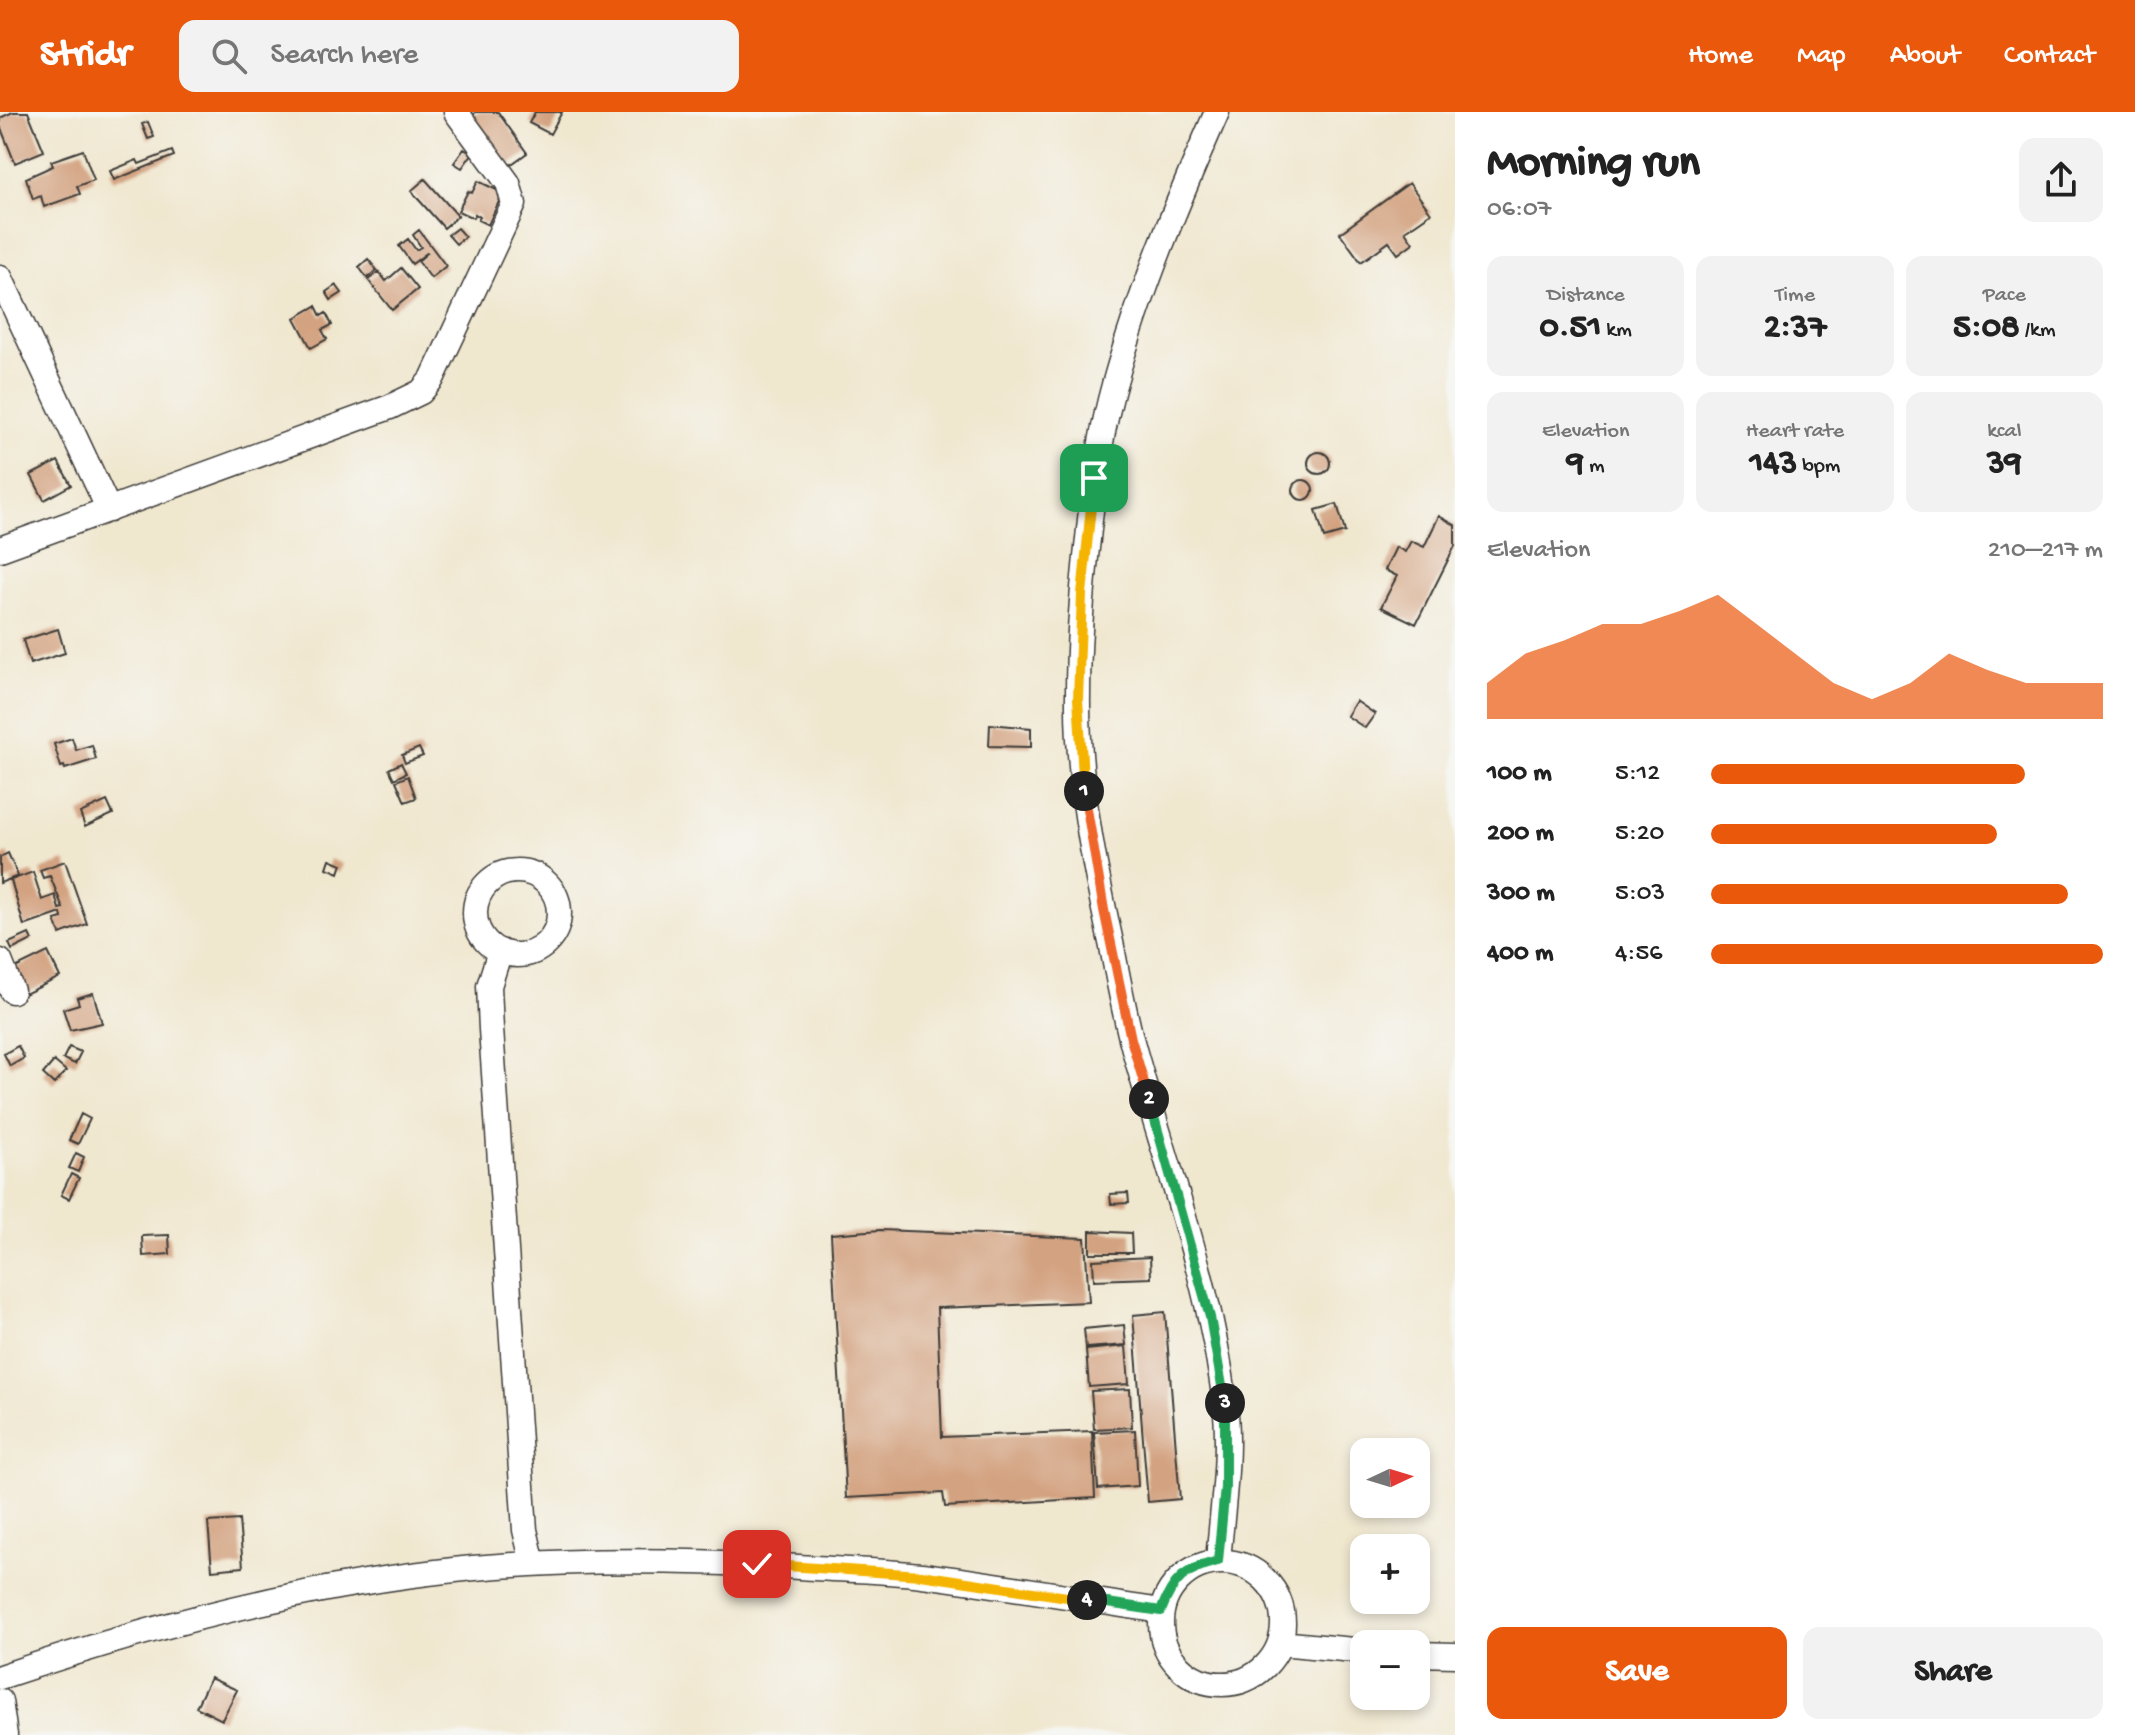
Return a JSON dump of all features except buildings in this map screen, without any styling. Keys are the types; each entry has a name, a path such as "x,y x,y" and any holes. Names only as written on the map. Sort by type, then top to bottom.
{"street":[{"path":"0,549 390,407 421,392 432,379 514,204 508,183 456,112"},
{"path":"1217,112 1184,186 1113,387 1094,478 1082,594 1078,699 1085,805 1107,925 1131,1039 1210,1317 1226,1408 1225,1487 1218,1561"},
{"path":"0,277 109,510"},
{"path":"500,951 489,986 491,1029 525,1530 533,1564"},
{"path":"0,961 12,991"},
{"path":"1218,1561 1238,1563 1256,1571 1270,1585 1280,1603 1284,1623 1280,1643 1271,1662 1237,1684 1216,1685 1196,1680 1179,1668 1167,1651 1160,1632 1161,1611 1168,1592 1181,1576 1198,1566 1218,1561"},
{"path":"0,1677 90,1646 208,1615 414,1575 533,1564 757,1564 921,1575 1161,1611"},
{"path":"1280,1643 1350,1650"},
{"path":"1430,1654 1455,1655"},
{"path":"0,1701 5,1735"}],"route":[{"path":"757,1564 921,1575 1161,1611 1168,1592 1181,1576 1198,1566 1218,1561 1225,1487 1226,1408 1210,1317 1131,1039 1085,805 1078,699 1082,594 1094,478"}]}
